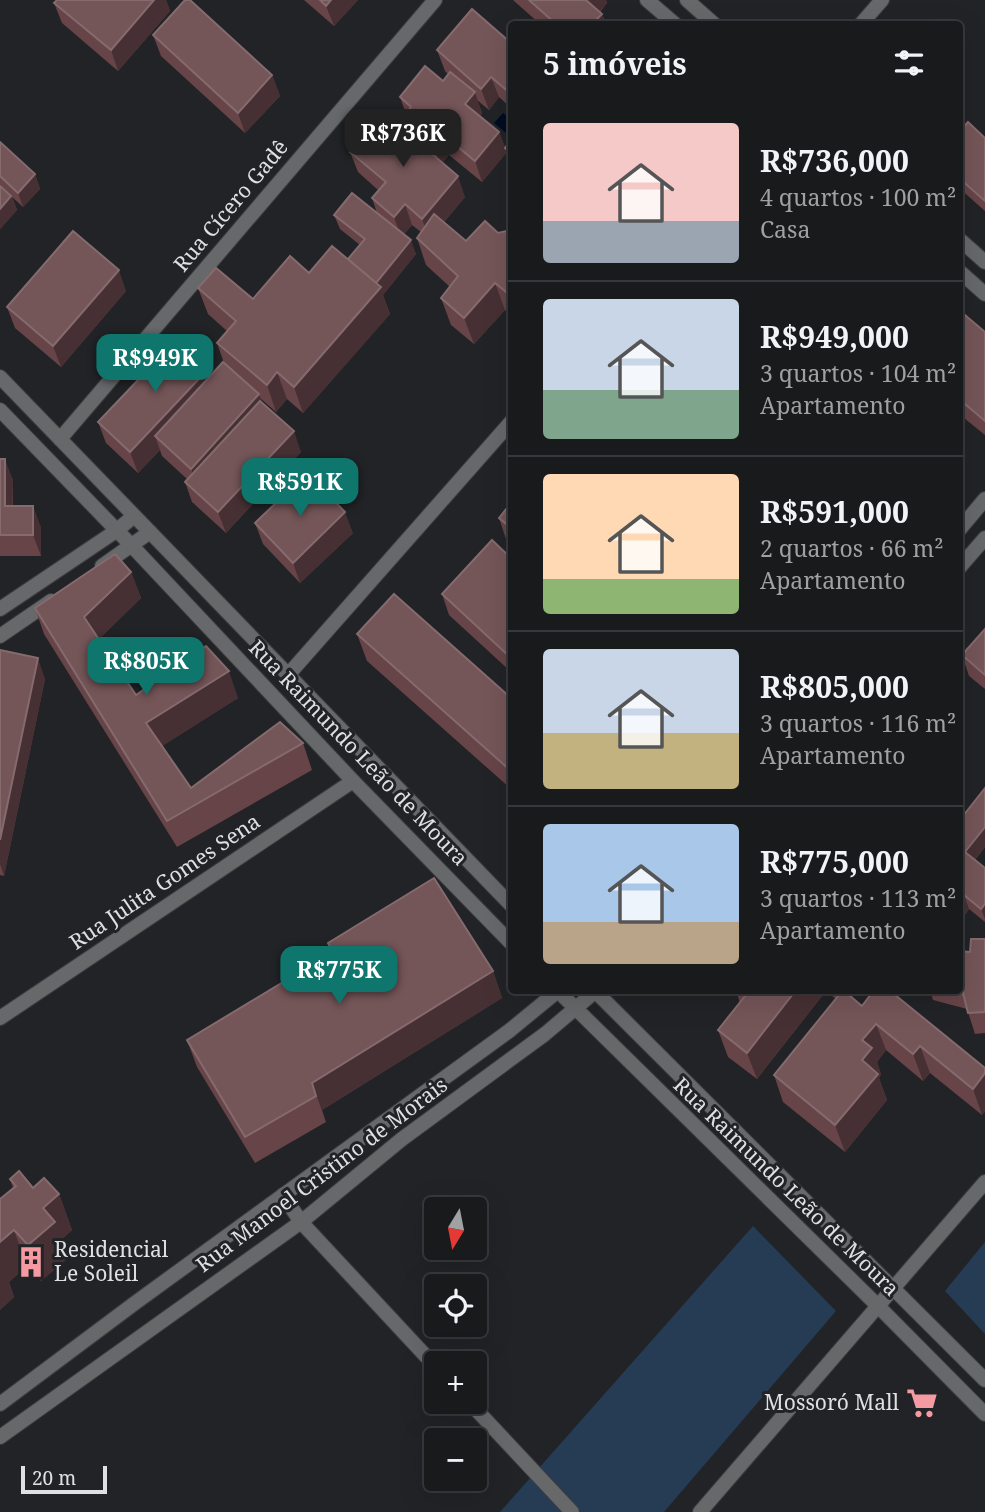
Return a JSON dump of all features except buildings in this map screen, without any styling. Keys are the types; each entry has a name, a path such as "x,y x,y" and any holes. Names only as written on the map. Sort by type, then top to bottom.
{"street":[{"name":"Rua Cícero Gadê","path":"60,439 435,0"},
{"path":"647,0 672,21"},
{"path":"687,0 712,21"},
{"path":"864,21 882,0"},
{"path":"963,243 985,262"},
{"path":"963,275 985,294"},
{"name":"Rua Raimundo Leão de Moura","path":"0,377 508,902"},
{"name":"Rua Raimundo Leão de Moura","path":"0,410 508,940"},
{"path":"288,675 508,425"},
{"path":"963,525 985,499"},
{"path":"0,609 134,516"},
{"path":"88,576 150,532"},
{"path":"963,563 985,538"},
{"path":"0,636 66,591"},
{"name":"Rua Julita Gomes Sena","path":"0,1018 353,781"},
{"name":"Rua Manoel Cristino de Morais","path":"0,1404 509,1031 554,994"},
{"name":"Rua Raimundo Leão de Moura","path":"561,994 985,1414"},
{"name":"Rua Manoel Cristino de Morais","path":"0,1437 301,1222 402,1139 545,1034 592,994"},
{"name":"Rua Raimundo Leão de Moura","path":"598,994 985,1380"},
{"path":"700,1512 985,1182"},
{"path":"283,1195 301,1222 424,1354"},
{"path":"480,1414 572,1512"}],"shaded area":[{"path":"503,113 508,117 508,135 494,123"},
{"path":"753,1226 836,1311 664,1512 500,1512"},
{"path":"985,1242 985,1334 945,1291"}],"place":[{"name":"Residencial Le Soleil","path":"31,1262"},
{"name":"Mossoró Mall","path":"922,1403"}]}
